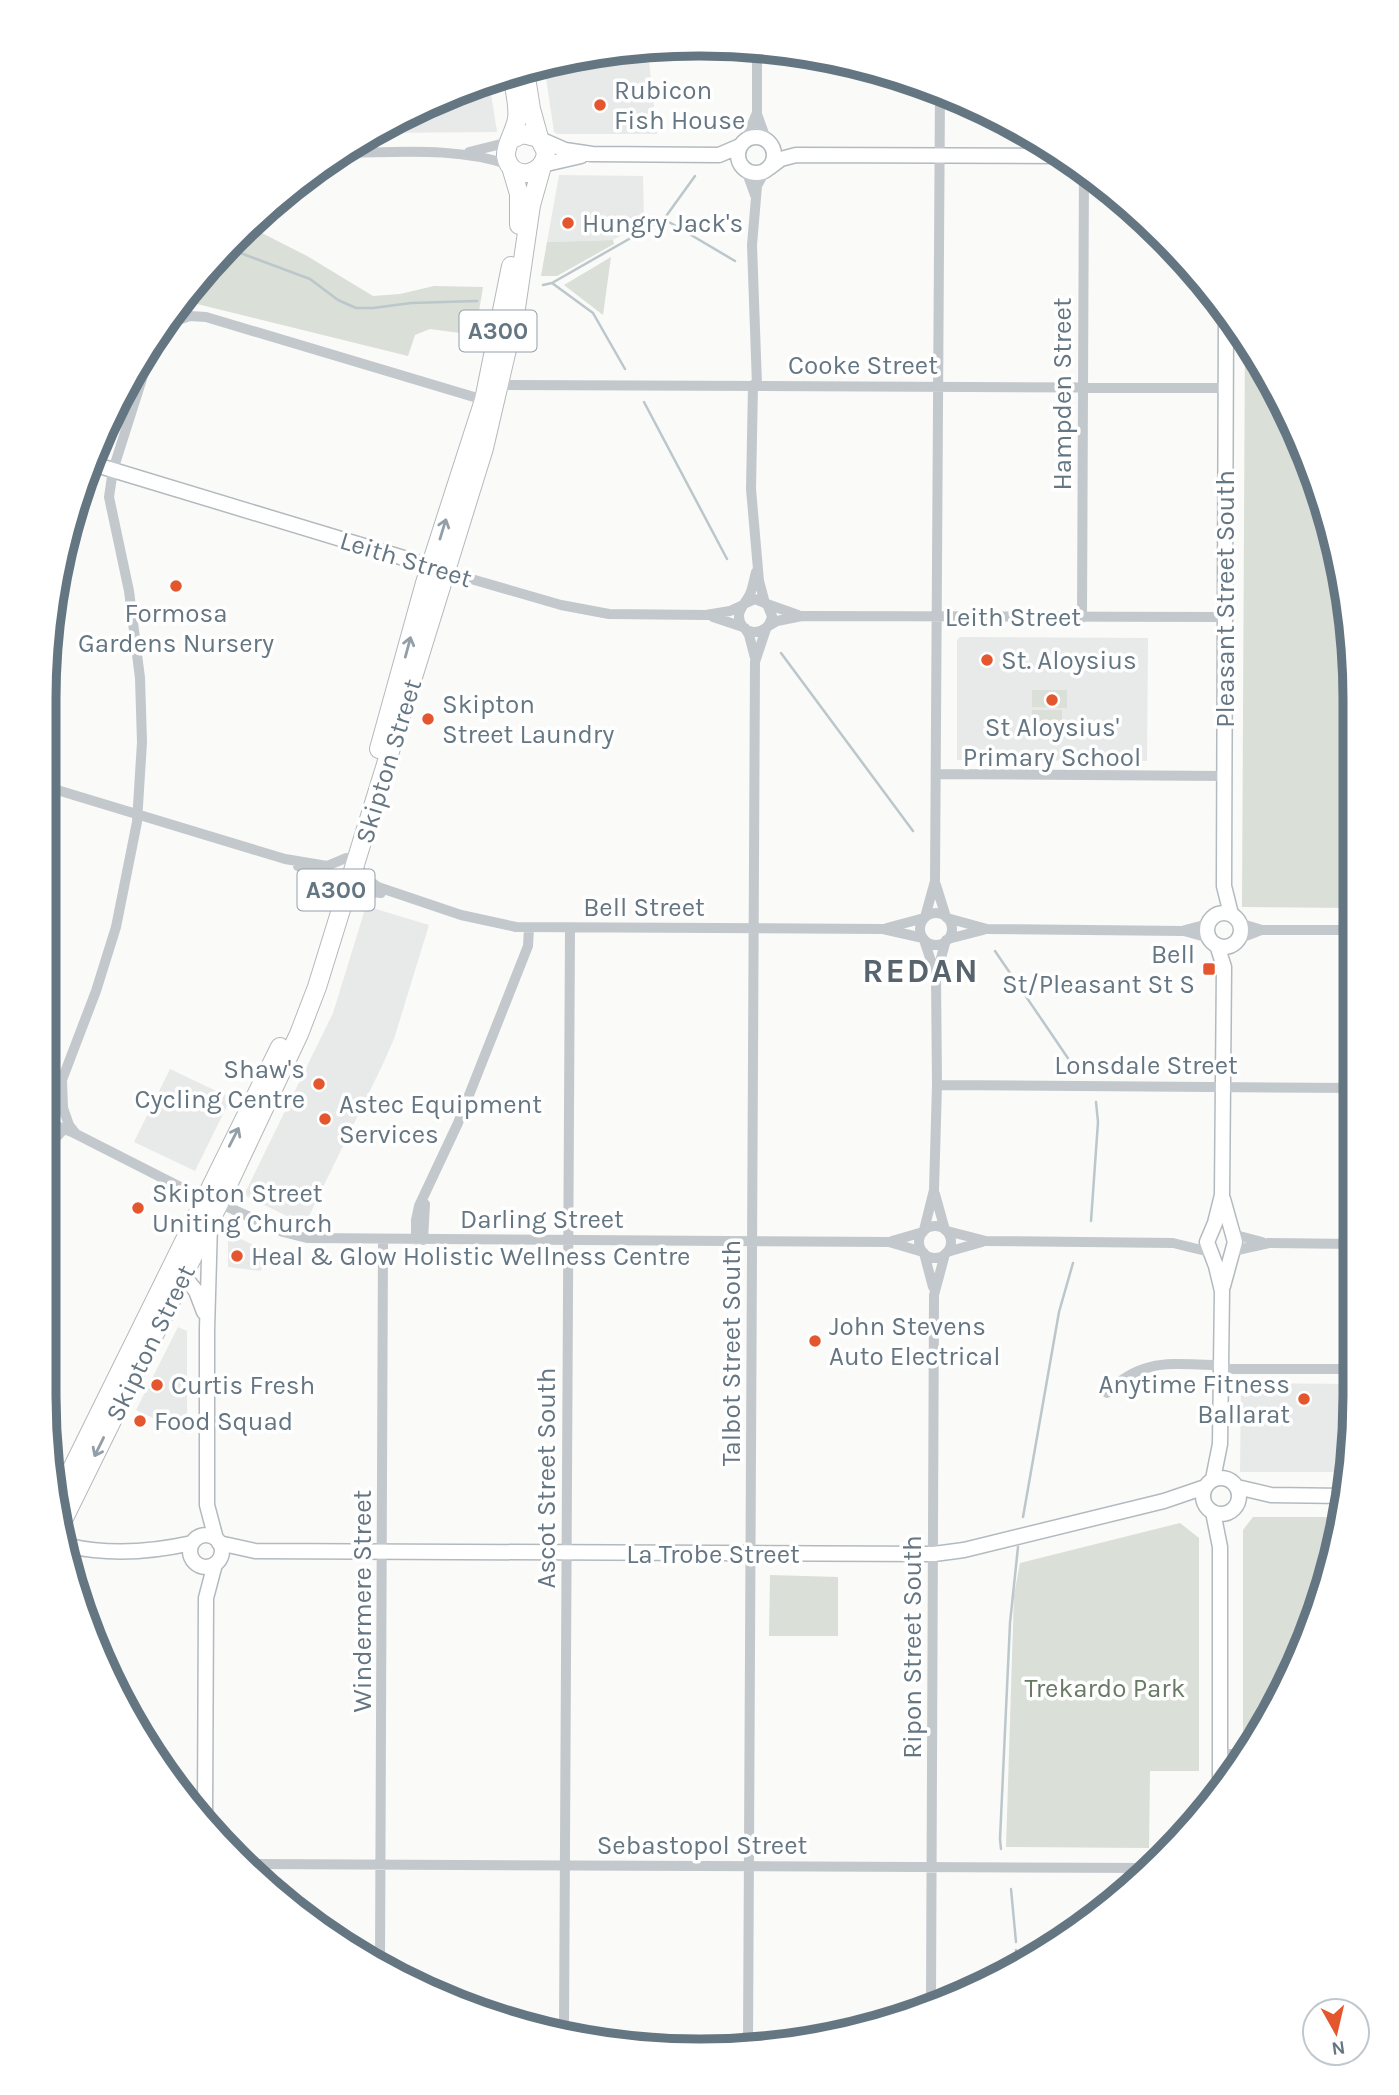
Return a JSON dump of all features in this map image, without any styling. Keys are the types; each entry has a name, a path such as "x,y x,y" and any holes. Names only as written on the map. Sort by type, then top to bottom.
{"highway":[{"name":"A300","path":"526,80 531,109 546,152 542,165"},
{"name":"A300","path":"510,166 506,150 517,113 513,84"},
{"path":"511,140 528,134 540,139"},
{"path":"510,166 527,173 542,165"},
{"name":"Skipton Street","path":"67,1512 211,1200 307,1016 386,726 500,385 515,315 531,205 542,165"},
{"name":"Skipton Street","path":"438,569 484,400 519,225 519,194 510,166"},
{"name":"Skipton Street","path":"63,1487 178,1269 210,1222 211,1200"}],"main road":[{"path":"540,139 565,150 592,154 719,155 756,136 796,155"},
{"path":"767,169 775,155 769,142"},
{"path":"743,143 738,156 743,168"},
{"path":"542,165 592,154"},
{"path":"719,155 755,173 767,169 781,159 796,155 1044,156"},
{"name":"Pleasant Street South","path":"1226,329 1224,886 1220,926 1224,967 1222,1195 1231,1233"},
{"name":"Leith Street","path":"100,466 438,569"},
{"path":"1220,926 1235,942"},
{"name":"Pleasant Street South","path":"1220,926 1235,942 1224,967"},
{"name":"Pleasant Street South","path":"1211,1233 1222,1195"},
{"path":"205,1807 206,1598 216,1562 222,1552 207,1504 210,1222"},
{"path":"1220,1773 1220,1547 1209,1508 1203,1499 1220,1444 1222,1291 1236,1242 1231,1233 1221,1228 1211,1233 1207,1242 1222,1291"},
{"path":"1211,1253 1222,1257 1232,1252"},
{"path":"178,1269 200,1298 207,1330"},
{"path":"1220,1444 1239,1493 1220,1547"},
{"path":"1209,1483 1219,1478 1270,1495 1335,1496"},
{"name":"La Trobe Street","path":"217,1541 255,1551 934,1554 972,1548 1164,1501 1209,1483"},
{"path":"1209,1508 1219,1514 1270,1495"},
{"name":"La Trobe Street","path":"1164,1501 1209,1508"},
{"path":"206,1598 190,1551 207,1504"},
{"path":"76,1552 156,1550 194,1541 205,1535 217,1541"},
{"path":"74,1547 93,1550"},
{"path":"156,1550 205,1566 216,1562"},
{"name":"La Trobe Street","path":"216,1562 255,1551"}],"street":[{"path":"757,59 757,114 769,142"},
{"path":"940,103 935,881 920,927 936,976 937,1086 934,1190 919,1241 924,1253 935,1258 986,1241"},
{"path":"743,143 757,114"},
{"path":"360,153 458,153 491,148 511,140"},
{"path":"458,153 488,158 510,166"},
{"path":"743,168 755,199"},
{"path":"758,565 751,592 739,616 744,627 757,632 766,628 772,616 760,583 750,478 755,385 751,257 757,186 767,169"},
{"name":"Hampden Street","path":"1082,618 1084,184"},
{"path":"181,319 190,316 206,317 484,400"},
{"path":"81,1138 65,1116 61,1098 62,1080 96,991 116,927 137,814 142,741 141,678 130,591 109,496 113,470 143,377"},
{"name":"Cooke Street","path":"500,385 1225,388"},
{"name":"Leith Street","path":"438,569 589,611 637,615 706,615 726,612 744,604"},
{"path":"744,604 755,599 766,603"},
{"name":"Leith Street","path":"766,603 802,616"},
{"name":"Leith Street","path":"706,615 726,619 744,627"},
{"name":"Leith Street","path":"766,628 777,621 802,616 1224,617"},
{"name":"Talbot Street South","path":"744,627 749,635 755,662 748,2037"},
{"name":"Talbot Street South","path":"755,662 766,628"},
{"path":"936,774 1224,776"},
{"path":"56,790 285,859 327,866 351,859"},
{"path":"285,859 325,879 339,898"},
{"name":"Bell Street","path":"351,859 369,883 409,899"},
{"path":"935,881 951,928 936,976"},
{"name":"Bell Street","path":"339,898 368,891 409,899 498,924 529,928 883,929 924,939"},
{"path":"925,918 935,913 987,929"},
{"name":"Bell Street","path":"883,929 925,918"},
{"path":"924,939 935,944 987,929 1184,930 1220,926 1262,930 1343,930"},
{"path":"420,1240 417,1214 458,1123 527,948 529,928"},
{"name":"Ascot Street South","path":"564,2025 570,928"},
{"path":"1235,942 1262,930"},
{"name":"Lonsdale Street","path":"937,1086 1343,1088"},
{"name":"Darling Street","path":"56,1126 211,1200 298,1237 383,1240 888,1242 924,1253"},
{"path":"56,1138 64,1129"},
{"path":"934,1190 951,1242 946,1253"},
{"path":"923,1231 935,1226 986,1241 1173,1243 1197,1239 1211,1233"},
{"name":"Darling Street","path":"888,1242 923,1231"},
{"path":"1231,1233 1269,1243 1343,1244"},
{"name":"Windermere Street","path":"380,1954 383,1240"},
{"path":"1173,1243 1211,1253"},
{"path":"1232,1252 1269,1243"},
{"name":"Ripon Street South","path":"924,1253 934,1295 931,1996"},
{"name":"Ripon Street South","path":"934,1295 946,1253"},
{"path":"1107,1393 1125,1376 1148,1366 1343,1369"},
{"path":"1220,1754 1234,1754"},
{"name":"Sebastopol Street","path":"258,1864 1136,1868"}],"shaded area":[{"path":"649,58 657,134 554,132 545,75 574,68"},
{"path":"491,91 497,132 395,133 453,105"},
{"path":"559,175 643,176 644,223 613,240 547,242"},
{"name":"St Aloysius' Primary School","path":"960,637 1148,638 1147,761 957,760 957,640"},
{"path":"366,906 429,925 394,1039 382,1066 308,1218 291,1218 244,1195 333,1013"},
{"path":"170,1069 231,1098 195,1171 134,1142"},
{"path":"230,1234 268,1252 261,1271 228,1267"},
{"path":"178,1327 187,1331 187,1434 136,1410"},
{"path":"1241,1383 1343,1384 1342,1438 1338,1472 1240,1472"}],"green space":[{"path":"258,231 307,256 373,296 400,294 434,286 483,287 475,335 430,329 415,335 408,356 193,303"},
{"path":"613,240 614,244 557,276 541,276 547,242"},
{"path":"611,257 603,315 564,285"},
{"path":"1245,358 1277,415 1294,453 1309,493 1331,574 1342,657 1343,908 1242,907"},
{"path":"1032,690 1067,690 1067,708 1032,707"},
{"path":"1032,710 1062,710 1062,728 1032,727"},
{"path":"1253,1517 1332,1517 1309,1602 1294,1642 1277,1680 1246,1735 1243,1735 1243,1530"},
{"name":"Trekardo Park","path":"1180,1523 1199,1538 1199,1771 1150,1771 1149,1848 1006,1847 1014,1595 1020,1563"},
{"path":"770,1575 838,1577 838,1636 769,1636"}],"waterway":[{"path":"552,283 664,219 695,176"},
{"path":"664,219 735,261"},
{"path":"237,252 310,279 338,300 356,308 477,301"},
{"path":"543,285 552,283 593,313 625,369"},
{"path":"644,402 727,559"},
{"path":"781,653 913,831"},
{"path":"995,951 1076,1070"},
{"path":"1091,1221 1098,1122 1096,1102"},
{"path":"1023,1517 1059,1312 1073,1263"},
{"path":"1001,1849 1010,1623 1018,1547"},
{"path":"1011,1889 1016,1942"},
{"path":"1016,1950 1017,1955"}],"place":[{"name":"Rubicon Fish House","path":"600,105"},
{"name":"Hungry Jack's","path":"568,223"},
{"name":"Formosa Gardens Nursery","path":"176,586"},
{"name":"St. Aloysius","path":"987,660"},
{"name":"St Aloysius' Primary School","path":"1052,700"},
{"name":"Skipton Street Laundry","path":"428,719"},
{"name":"Bell St/Pleasant St S","path":"1209,969"},
{"name":"Shaw's Cycling Centre","path":"319,1084"},
{"name":"Astec Equipment Services","path":"325,1119"},
{"name":"Skipton Street Uniting Church","path":"138,1208"},
{"name":"Heal & Glow Holistic Wellness Centre","path":"237,1256"},
{"name":"John Stevens Auto Electrical","path":"815,1341"},
{"name":"Curtis Fresh","path":"157,1385"},
{"name":"Anytime Fitness Ballarat","path":"1304,1399"},
{"name":"Food Squad","path":"140,1421"}],"district":[{"name":"REDAN","path":"921,970"}]}
